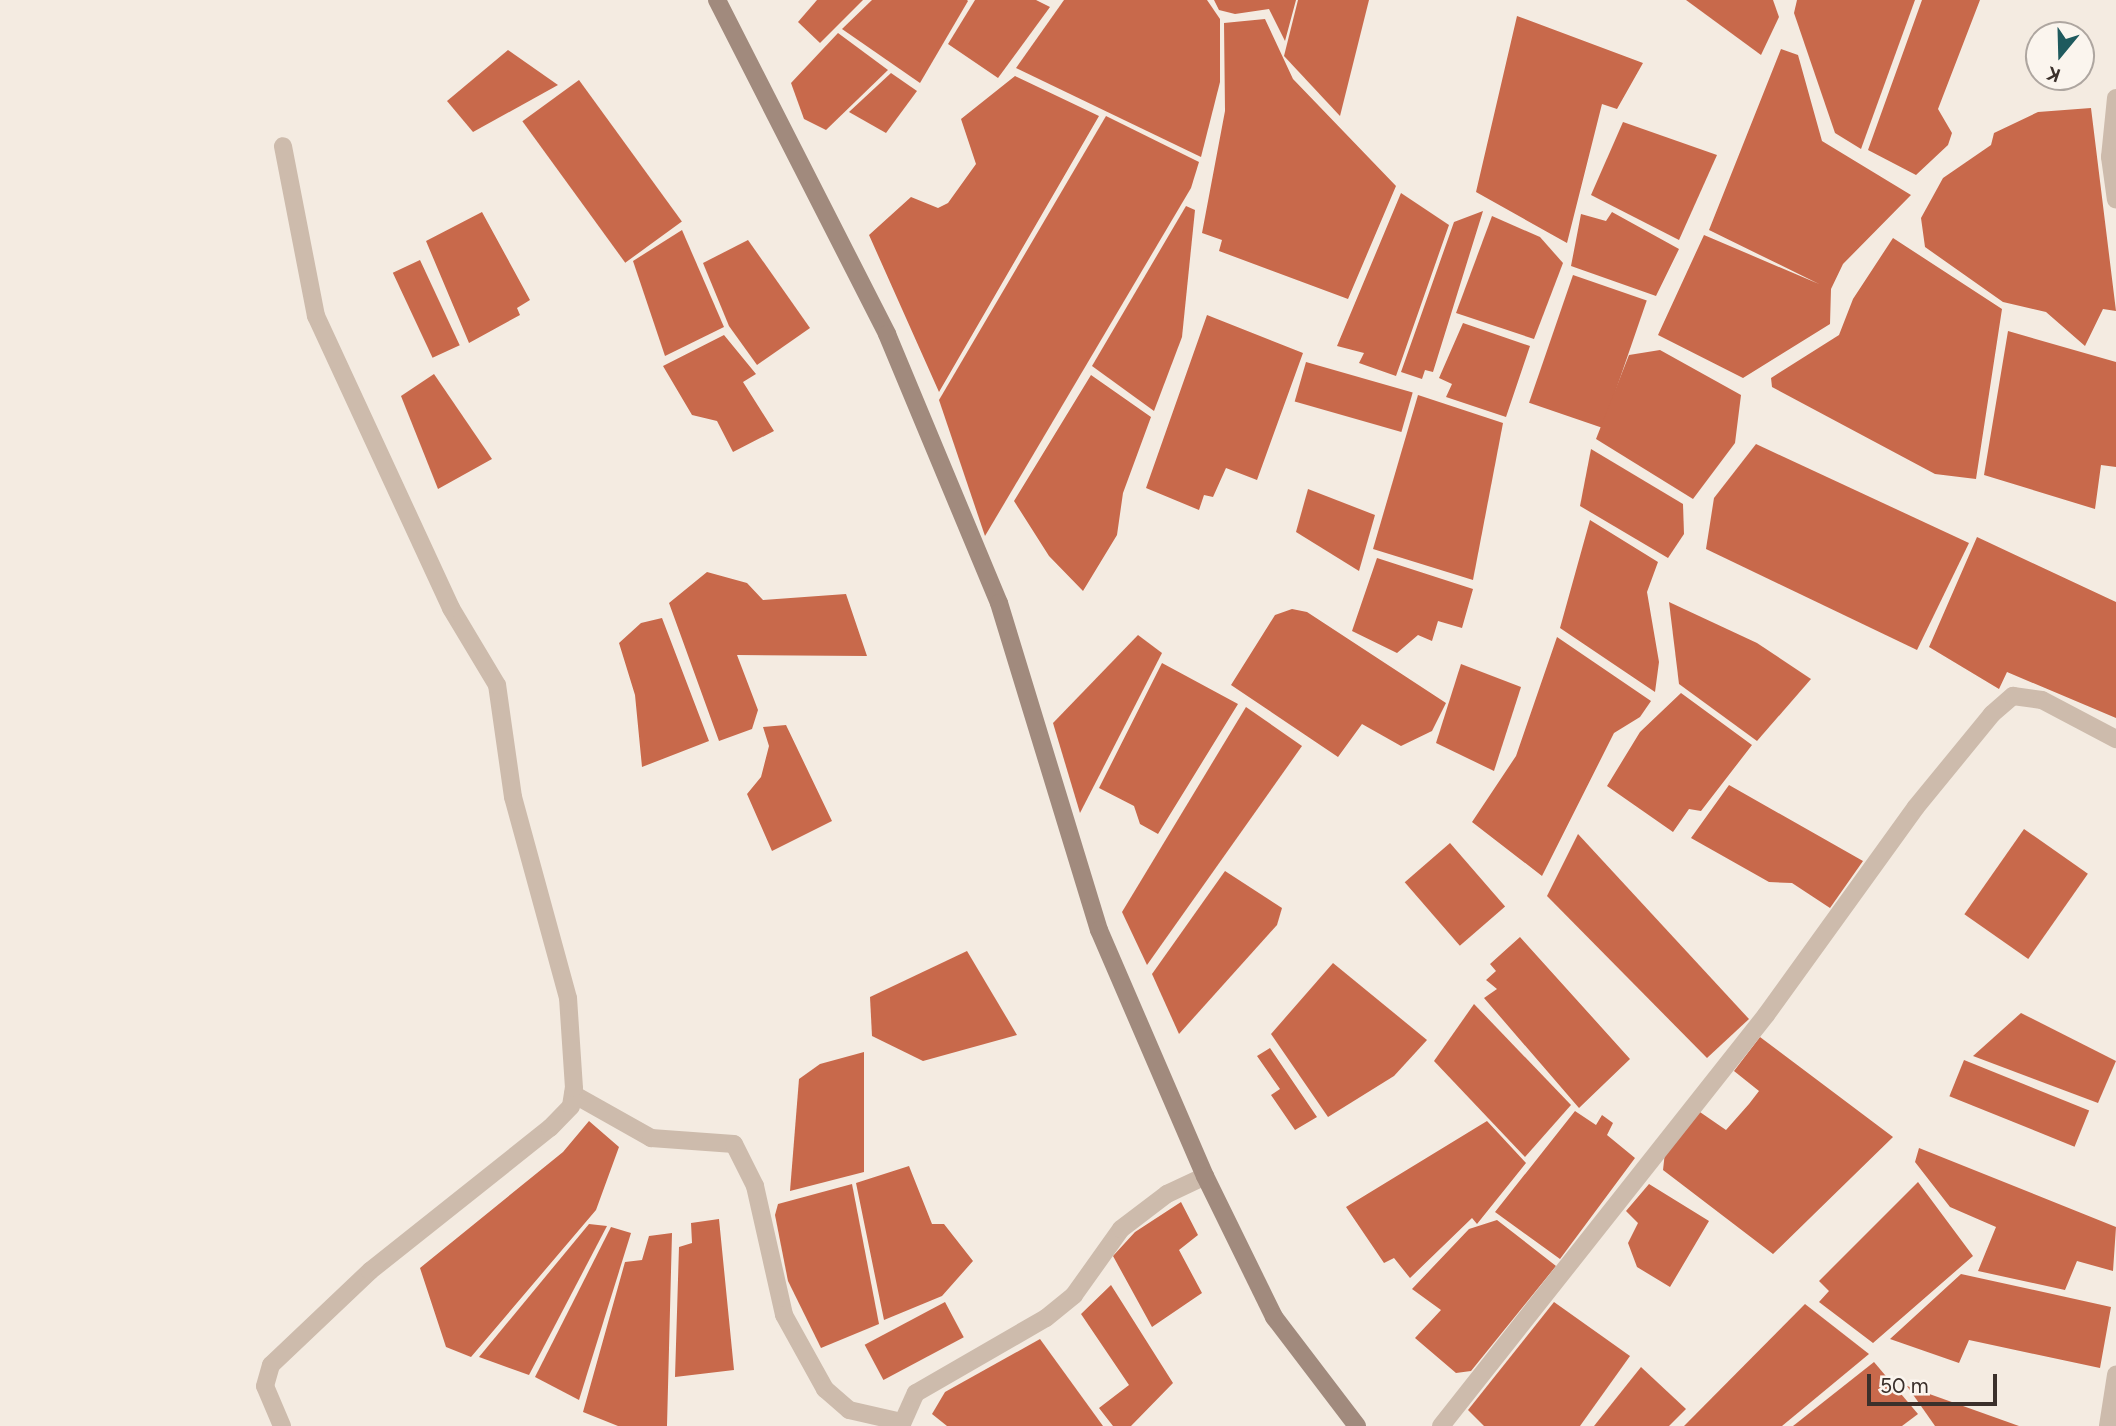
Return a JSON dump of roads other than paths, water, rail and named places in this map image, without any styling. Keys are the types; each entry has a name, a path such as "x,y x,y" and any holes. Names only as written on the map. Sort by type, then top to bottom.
{"street":[{"path":"718,0 887,334 999,603 1099,930 1205,1176 1274,1317 1357,1426"},
{"path":"2116,98 2110,157 2116,200"},
{"path":"282,1426 265,1386 271,1365 370,1271 550,1128 571,1106 573,1094 568,998 513,797 497,685 451,608 316,316 283,146"},
{"path":"1441,1426 1766,1015 1893,838 1992,714 2013,696 2042,700 2116,739"},
{"path":"573,1094 651,1138 734,1144 755,1186 784,1315 825,1389 849,1410 901,1424 924,1387 1046,1318 1074,1295 1121,1228 1205,1176"},
{"path":"2108,1426 2116,1375"}]}
